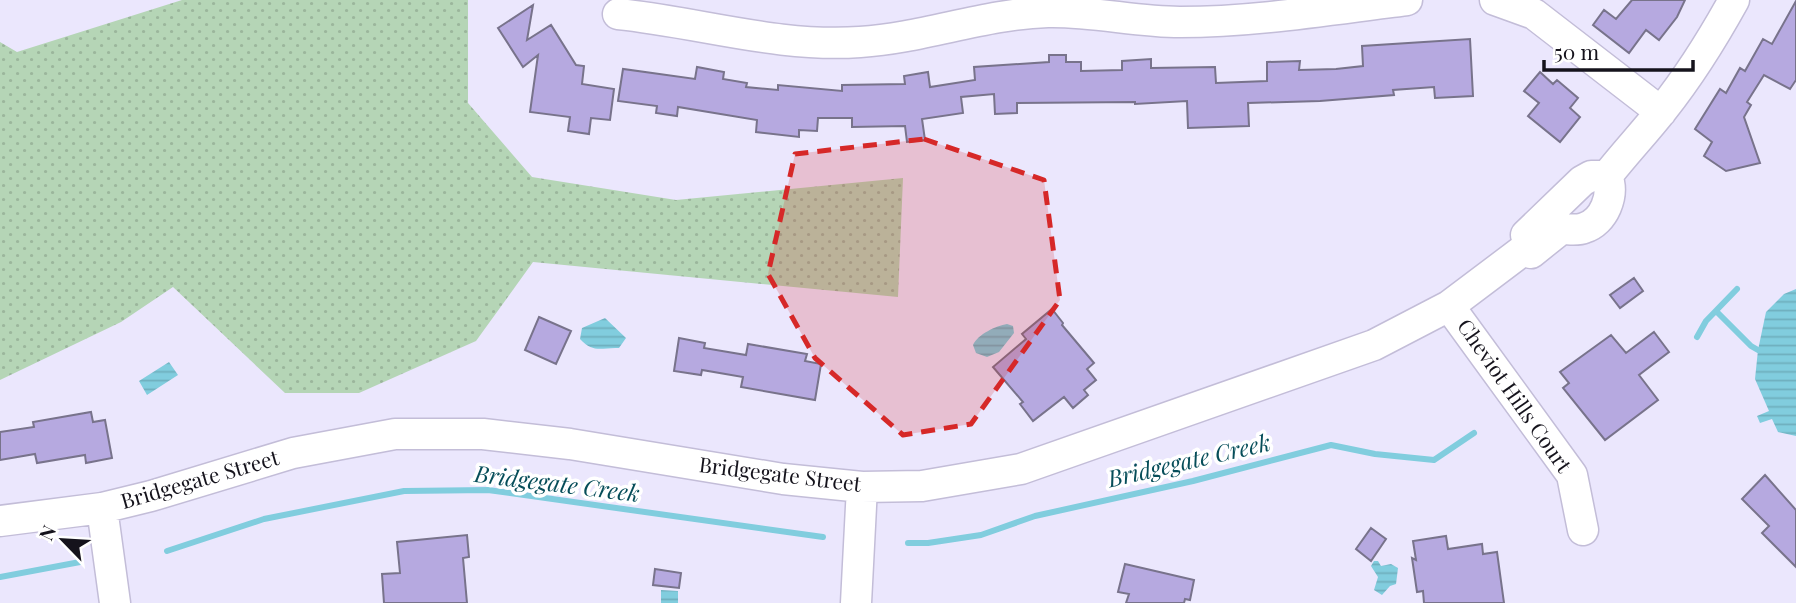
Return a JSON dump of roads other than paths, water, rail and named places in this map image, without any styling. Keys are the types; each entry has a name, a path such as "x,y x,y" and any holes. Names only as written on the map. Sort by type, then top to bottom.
{"street":[{"path":"618,14 662,18 782,39 860,42 1017,14 1060,12 1178,22 1212,21 1408,0"},
{"path":"1495,0 1534,14 1661,112"},
{"path":"1558,219 1578,230 1597,221 1609,196 1611,185 1607,176 1695,67 1734,0"},
{"name":"Bridgegate Street","path":"0,521 102,508 293,453 395,434 483,435 570,444 783,479 862,487 922,486 1021,469 1374,345 1449,306 1521,251 1521,240 1558,219 1582,181 1591,176 1607,176"},
{"name":"Cheviot Hills Court","path":"1449,306 1572,475 1583,530"},
{"path":"856,603 862,487"},
{"path":"102,508 115,603"}],"water":[{"path":"1796,289 1796,436 1778,432 1772,419 1760,423 1757,416 1769,411 1755,379 1766,312 1784,294"},
{"path":"605,318 626,338 619,348 598,349 590,347 580,339 582,328"},
{"path":"1007,324 1013,326 1014,333 999,352 987,357 976,353 973,345 979,337"},
{"path":"169,362 178,375 147,395 139,381"},
{"path":"1374,561 1378,561 1381,566 1391,564 1398,568 1396,584 1390,586 1382,595 1374,590 1378,577 1371,566"},
{"path":"661,590 678,591 678,603 661,603"}],"waterway":[{"path":"1697,337 1706,321 1737,289"},
{"path":"1716,311 1758,350"},
{"name":"Bridgegate Creek","path":"908,543 928,543 981,535 1035,516 1193,481 1331,445 1375,454 1434,460 1474,433"},
{"name":"Bridgegate Creek","path":"167,551 264,519 404,491 488,490 823,537"},
{"name":"Bridgegate Creek","path":"0,577 80,562"}]}
